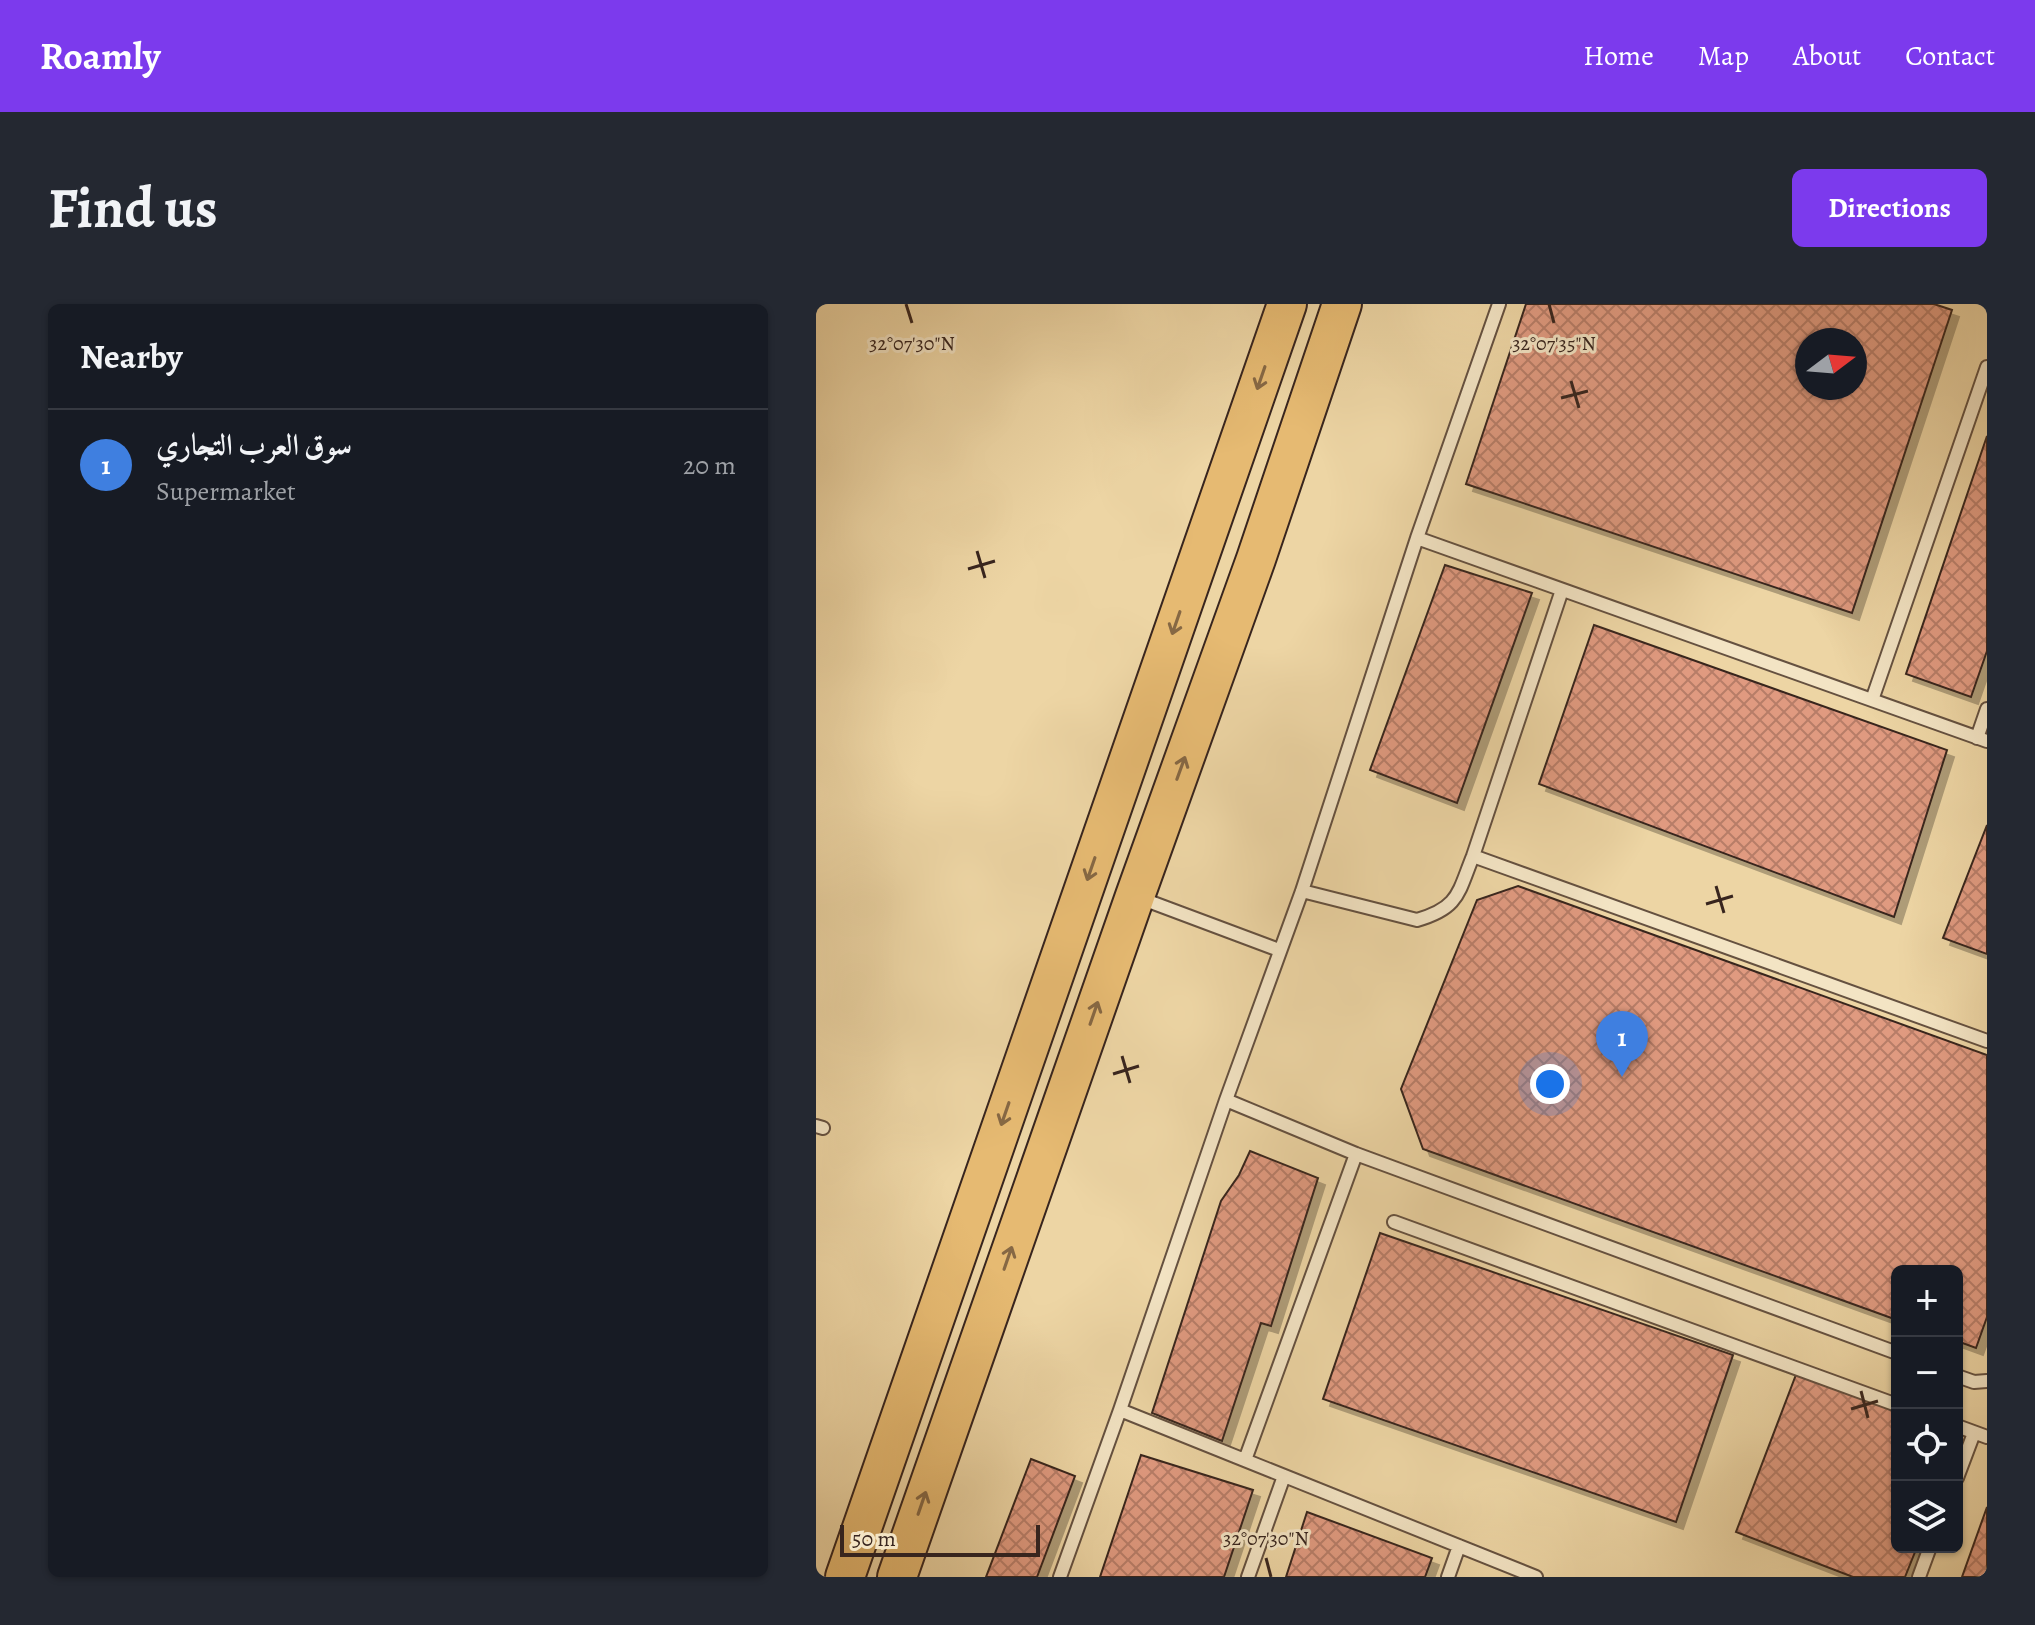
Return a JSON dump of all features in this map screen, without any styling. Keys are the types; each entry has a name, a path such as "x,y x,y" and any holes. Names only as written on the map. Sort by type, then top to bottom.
{"main road":[{"path":"845,1577 1287,304"},
{"path":"897,1577 1256,559 1342,304"}],"lane":[{"path":"1060,1577 1302,891 1417,538 1499,304"},
{"path":"1872,700 1987,367"},
{"path":"1417,538 1982,740 1987,709"},
{"path":"1302,891 1417,920 1435,915 1456,899 1562,590"},
{"path":"1473,856 1987,1041"},
{"path":"1135,896 1279,950"},
{"path":"1226,1100 1356,1154 1891,1351"},
{"path":"1245,1460 1356,1154"},
{"path":"1394,1222 1891,1403"},
{"path":"1963,1378 1974,1382 1987,1381"},
{"path":"1120,1410 1536,1577"},
{"path":"1963,1467 1981,1435"},
{"path":"1248,1577 1284,1476"},
{"path":"1448,1577 1459,1546"},
{"path":"1919,1577 1928,1553"}],"building":[{"path":"1526,304 1934,304 1952,310 1852,613 1466,484"},
{"path":"1987,436 1987,651 1971,697 1906,674"},
{"path":"1445,565 1532,593 1457,803 1370,770"},
{"path":"1594,625 1947,750 1894,917 1539,784"},
{"path":"1987,825 1987,954 1943,938"},
{"path":"1518,886 1987,1055 1987,1317 1976,1348 1963,1343 1963,1265 1891,1265 1891,1318 1423,1149 1401,1089 1477,900"},
{"path":"1250,1151 1318,1178 1271,1326 1261,1323 1222,1441 1152,1413 1221,1201 1239,1175"},
{"path":"1380,1233 1733,1355 1676,1522 1323,1399"},
{"path":"1797,1372 1891,1408 1891,1553 1915,1553 1905,1577 1853,1577 1736,1532"},
{"path":"1141,1455 1253,1490 1224,1577 1100,1577"},
{"path":"1031,1459 1075,1476 1037,1577 986,1577"},
{"path":"1987,1507 1987,1577 1962,1577"},
{"path":"1307,1512 1432,1558 1425,1577 1286,1577"}],"place":[{"name":"سوق العرب التجاري","path":"1622,1077"}]}
